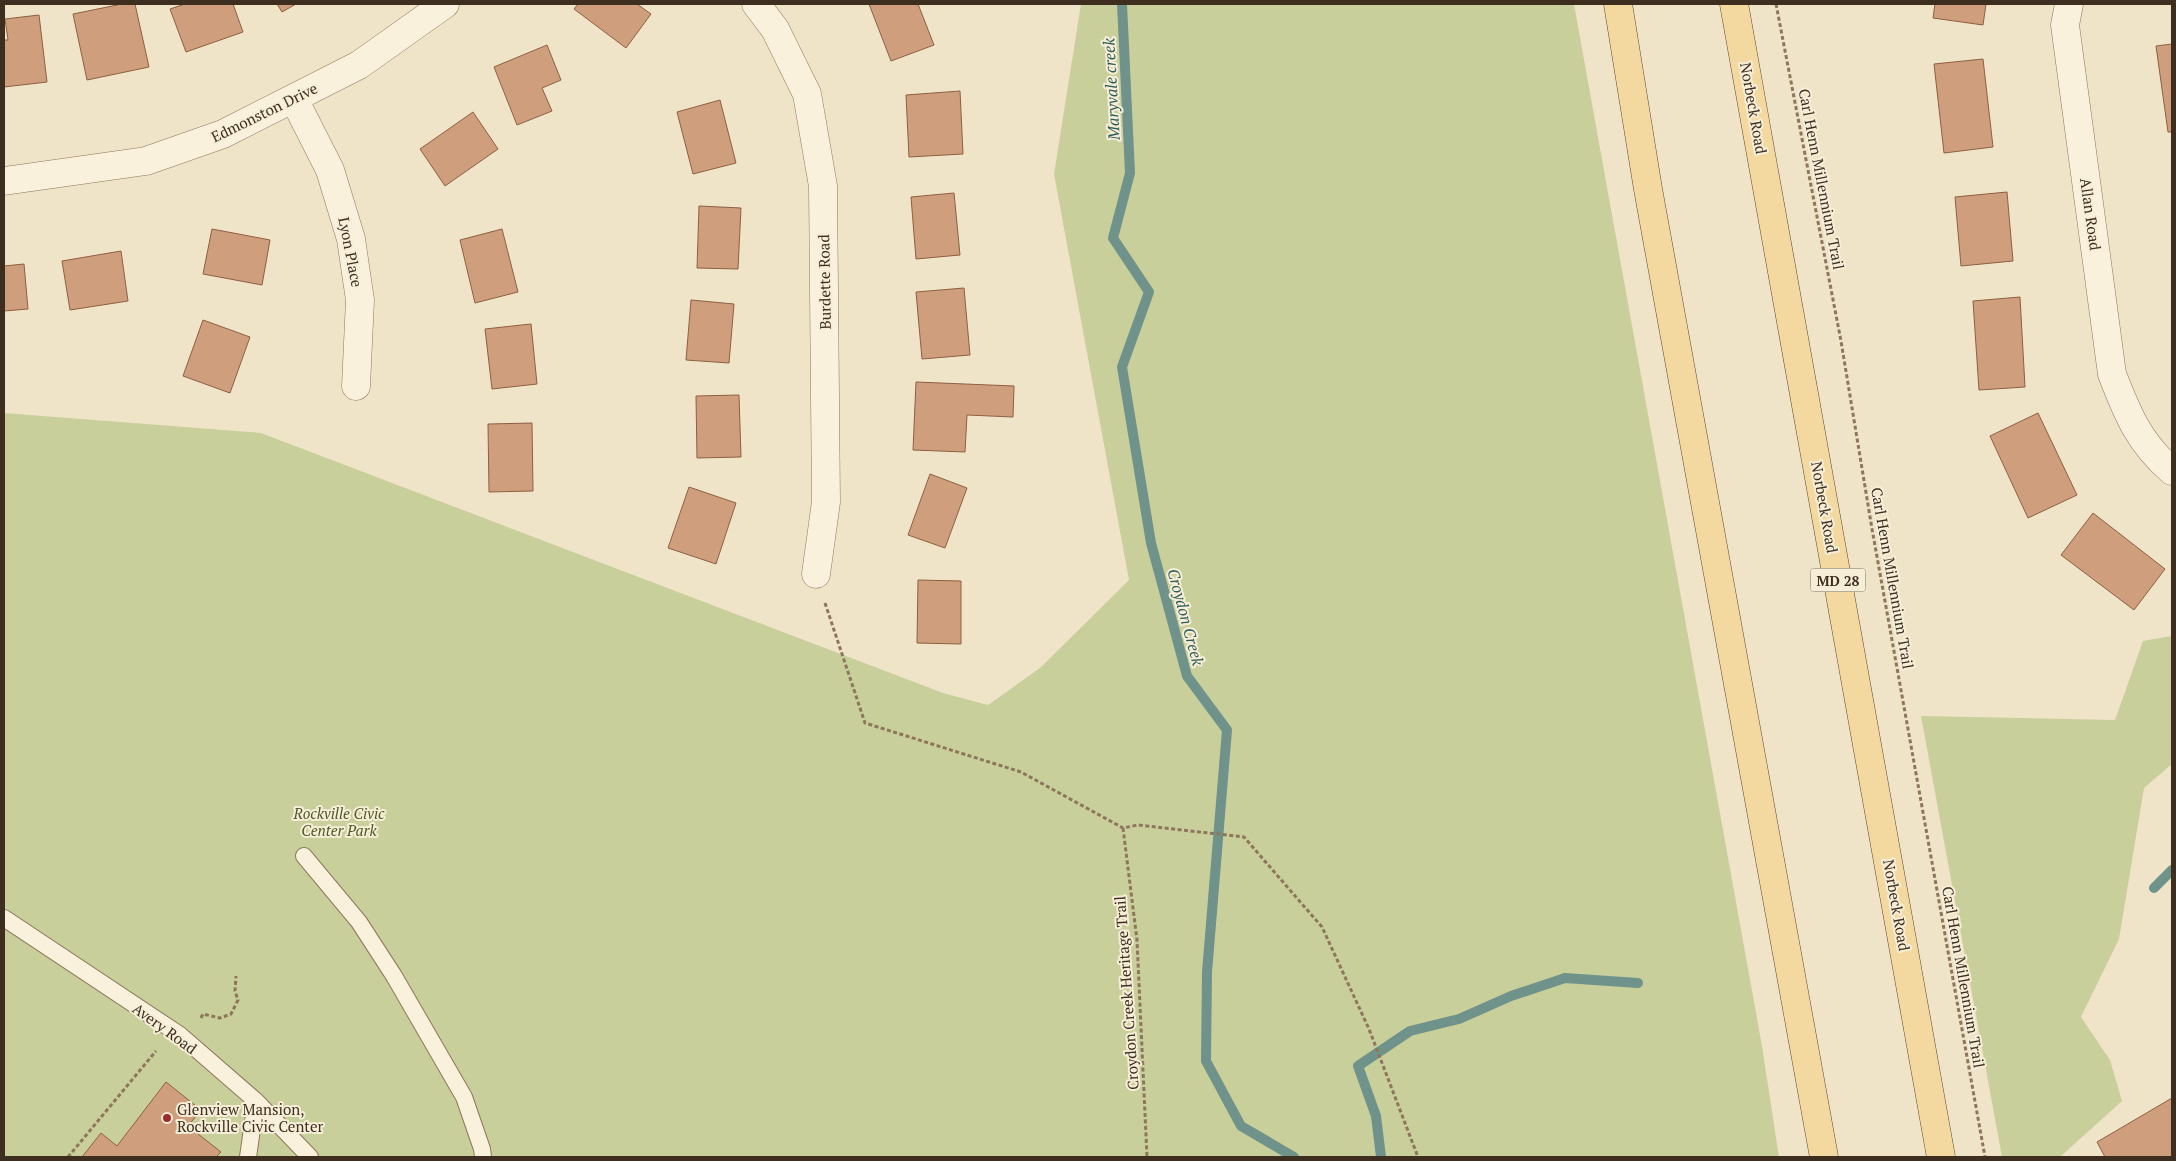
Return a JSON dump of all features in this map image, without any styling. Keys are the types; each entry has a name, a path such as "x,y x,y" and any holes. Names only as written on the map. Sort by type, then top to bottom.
{"main road":[{"path":"1618,4 1648,189 1824,1157"},
{"name":"Norbeck Road","path":"1734,4 1941,1157"}],"street":[{"name":"Edmonston Drive","path":"4,181 146,161 223,134 359,65 445,4"},
{"name":"Burdette Road","path":"756,4 776,29 808,94 822,186 826,502 816,574"},
{"name":"Allan Road","path":"2069,4 2065,25 2112,374 2130,420 2160,460 2172,471"},
{"name":"Lyon Place","path":"294,99 330,170 352,239 360,300 356,386"}],"lane":[{"path":"304,856 359,922 394,976 464,1096 483,1157"},
{"name":"Avery Road","path":"4,918 180,1035 256,1101 310,1157"},
{"path":"248,1157 256,1101"}],"path":[{"name":"Carl Henn Millennium Trail","path":"1776,4 1841,341 1872,529 1984,1157"},
{"path":"816,574 865,723 1021,772 1123,828 1138,825 1244,837 1322,927 1369,1029 1418,1157"},
{"name":"Croydon Creek Heritage Trail","path":"1123,828 1137,940 1147,1157"},
{"path":"197,1025 203,1014 220,1018 231,1014 238,1000 235,991 236,976"},
{"path":"68,1157 157,1050"}],"green space":[{"name":"Rockville Civic Center Park","path":"1081,4 1574,4 1762,1046 1779,1157 4,1157 4,413 261,433 943,693 988,705 1040,668 1129,580 1054,174"},
{"path":"2172,636 2172,764 2144,788 2119,939 2081,1017 2110,1060 2122,1101 2060,1157 2002,1157 1921,716 2115,720 2143,641"}],"building":[{"path":"122,4 135,4 149,67 87,80 73,14"},
{"path":"185,4 233,4 243,32 186,52 170,9"},
{"path":"277,4 296,4 282,12"},
{"path":"578,4 637,4 651,14 626,48 574,9"},
{"path":"869,4 918,4 934,45 891,61"},
{"path":"1935,4 1986,4 1983,25 1933,18"},
{"path":"39,15 47,82 4,87 4,40 8,40 5,19"},
{"path":"2172,44 2172,132 2168,132 2156,46"},
{"path":"547,45 561,80 542,88 552,111 517,125 494,67"},
{"path":"1983,59 1993,147 1944,153 1934,64"},
{"path":"960,91 963,154 909,157 906,95"},
{"path":"720,100 736,163 693,174 677,112"},
{"path":"473,112 498,149 445,186 420,149"},
{"path":"2007,192 2013,261 1961,266 1955,197"},
{"path":"954,193 960,255 916,259 911,197"},
{"path":"699,206 741,208 738,269 697,268"},
{"path":"212,229 270,240 262,285 203,274"},
{"path":"502,229 518,292 475,303 460,240"},
{"path":"121,251 128,301 70,310 62,261"},
{"path":"24,264 28,309 4,311 4,266"},
{"path":"964,288 970,355 922,359 916,292"},
{"path":"2020,297 2025,387 1979,390 1973,301"},
{"path":"691,300 734,304 729,363 686,360"},
{"path":"203,320 250,337 230,393 183,376"},
{"path":"531,324 537,384 492,389 485,329"},
{"path":"916,382 1014,386 1013,417 967,415 965,452 913,450"},
{"path":"739,395 741,457 697,458 696,396"},
{"path":"2038,413 2077,495 2028,518 1990,436"},
{"path":"532,423 533,491 489,492 488,424"},
{"path":"930,474 967,488 945,548 908,535"},
{"path":"689,487 736,503 716,564 668,548"},
{"path":"2093,513 2165,569 2134,610 2061,555"},
{"path":"918,580 961,581 961,644 917,643"},
{"name":"Glenview Mansion, Rockville Civic Center","path":"166,1082 201,1110 188,1126 221,1152 216,1157 82,1157 101,1133 117,1146"},
{"path":"2172,1098 2172,1157 2105,1157 2097,1142"}],"waterway":[{"name":"Croydon Creek","path":"1122,4 1130,173 1113,238 1149,292 1122,367 1151,543 1187,676 1227,730 1207,972 1206,1061 1241,1126 1294,1157"},
{"path":"2154,888 2172,870"},
{"path":"1381,1157 1376,1116 1358,1066 1410,1031 1459,1019 1511,996 1565,978 1638,983"}],"place":[{"name":"Glenview Mansion, Rockville Civic Center","path":"167,1118"}],"water label":[{"name":"Maryvale creek","path":"1111,89"}]}
